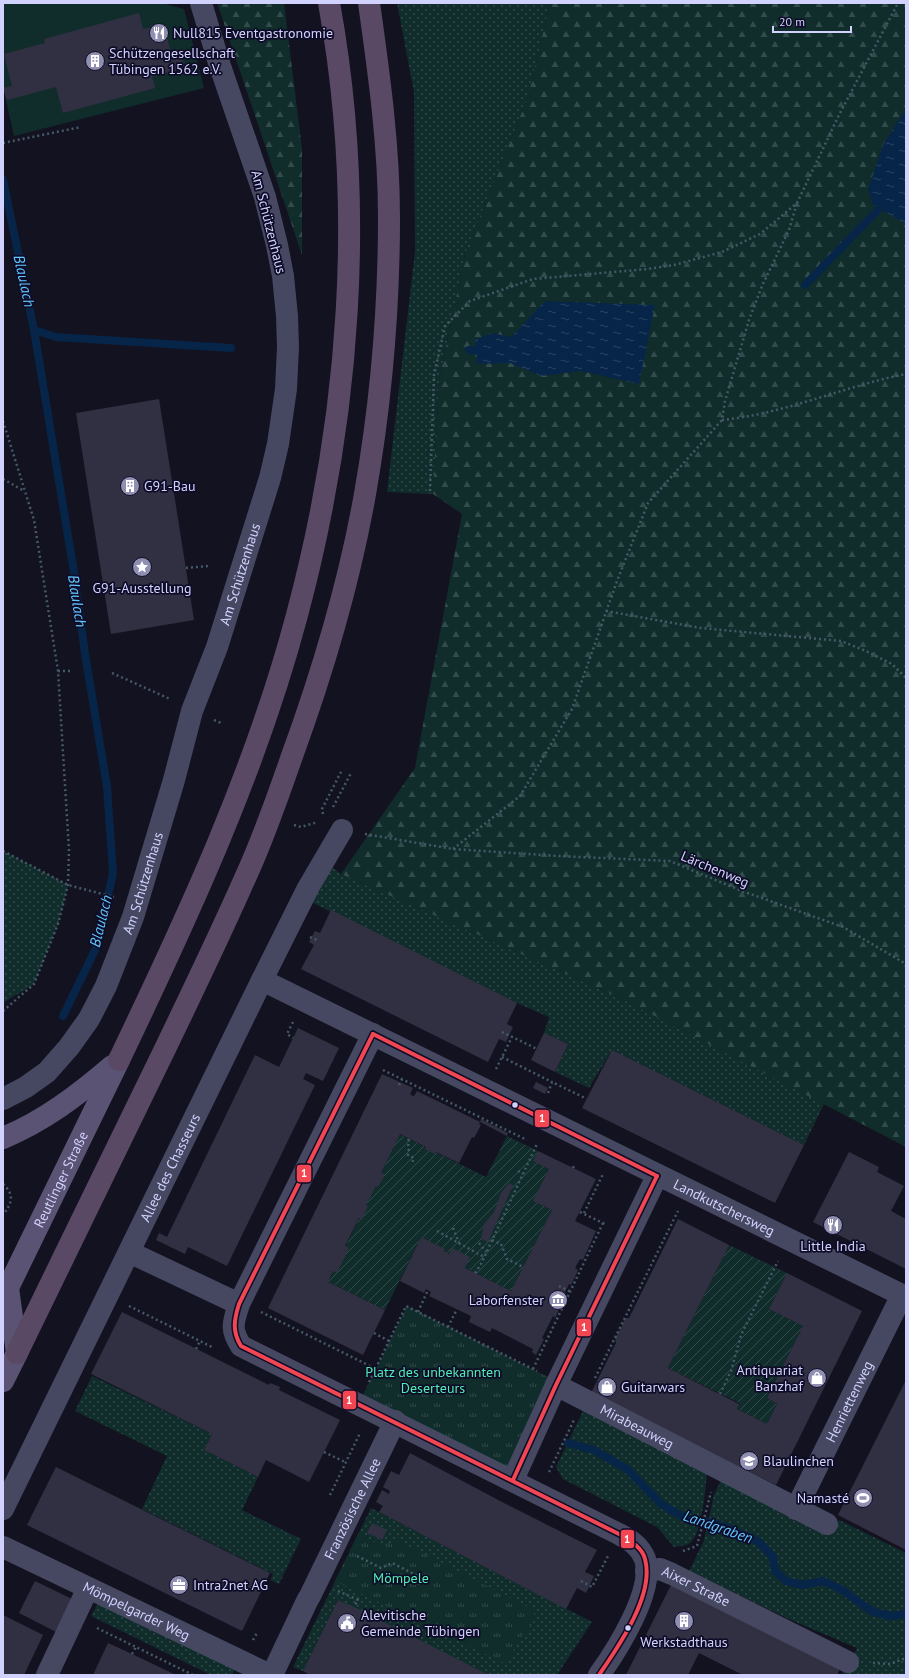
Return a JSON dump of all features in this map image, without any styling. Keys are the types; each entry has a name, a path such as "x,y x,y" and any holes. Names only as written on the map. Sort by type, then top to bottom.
{"highway":[{"path":"119,1060 177,937 233,806 255,746 277,682 297,616 327,486 337,418 343,350 348,284 349,215 347,148 340,80 329,3"},
{"path":"17,1353 146,1089 247,875 271,816 312,702 333,632 350,565 365,495 375,426 387,287 389,215 386,146 379,70 369,3"}],"main road":[{"path":"3,1138 23,1130 53,1113 119,1060"},
{"name":"Reutlinger Straße","path":"5,1287 119,1060"},
{"path":"3,1381 17,1353 5,1287"}],"street":[{"name":"Am Schützenhaus","path":"3,1099 26,1087 47,1072 69,1047 89,1020 106,986 133,917 174,780 192,711 217,648 270,478 278,444 286,389 288,347 288,316 282,270 265,197 220,66 201,3"},
{"name":"Allee des Chasseurs","path":"3,1508 308,888 335,822"},
{"name":"Landkutschersweg","path":"262,980 612,1154 904,1296"},
{"path":"373,1034 239,1304 233,1320 234,1335 241,1346 395,1421 631,1540 638,1547 645,1559 646,1571"},
{"path":"513,1480 556,1385 658,1176"},
{"path":"129,1252 239,1304"},
{"name":"Henriettenweg","path":"796,1508 904,1296"},
{"name":"Mirabeauweg","path":"556,1385 796,1508"},
{"name":"Französische Allee","path":"271,1675 395,1421"},
{"path":"796,1508 827,1524"},
{"name":"Mömpelgarder Weg","path":"3,1547 271,1675"},
{"name":"Aixer Straße","path":"599,1675 631,1621 646,1585 646,1571 660,1570 672,1574 848,1662"},
{"path":"47,1675 88,1588"}],"path":[{"path":"454,849 520,796 572,709 606,611 648,503 722,420 725,401 748,320 762,286 789,230 797,203 839,115 898,3"},
{"path":"5,143 81,127"},
{"path":"430,491 434,375 445,326 470,301 533,279 648,269 674,265 722,252 760,234 797,203"},
{"path":"722,420 737,419 763,413 906,374"},
{"path":"3,421 34,520 58,671 69,850 68,885 58,924 34,984 3,1011"},
{"path":"3,479 24,491"},
{"path":"186,568 208,566"},
{"path":"606,611 701,628 841,641 892,664 906,678"},
{"path":"58,671 73,671"},
{"path":"112,673 172,700"},
{"path":"322,809 342,770"},
{"path":"335,822 351,773"},
{"path":"301,827 320,822"},
{"name":"Lärchenweg","path":"335,822 454,849 558,856 670,861 742,891 843,927 906,964"},
{"path":"3,851 68,885 115,897"},
{"path":"310,936 316,940"},
{"path":"502,1032 537,1049"},
{"path":"485,1091 512,1037"},
{"path":"502,1057 585,1098"},
{"path":"360,1059 543,1148"},
{"path":"400,1085 402,1080"},
{"path":"475,1273 537,1145 552,1082"},
{"path":"455,1110 457,1106"},
{"path":"409,1139 407,1143 410,1150 408,1155 414,1158 412,1163"},
{"path":"580,1212 584,1213 612,1154"},
{"path":"569,1161 582,1167"},
{"path":"573,1168 575,1164"},
{"path":"518,1171 523,1174"},
{"path":"595,1174 601,1177"},
{"path":"3,1184 10,1192 11,1200 9,1208 3,1215"},
{"path":"539,1494 609,1349 647,1278 688,1191"},
{"path":"533,1369 603,1223"},
{"path":"453,1228 455,1237 459,1244"},
{"path":"437,1231 484,1257"},
{"path":"492,1240 501,1244 507,1260 523,1267"},
{"path":"720,1394 731,1371 741,1335 790,1240"},
{"path":"479,1243 486,1252"},
{"path":"559,1286 570,1292"},
{"path":"418,1312 428,1290"},
{"path":"359,1404 406,1306 552,1379 556,1385"},
{"path":"448,1327 457,1309"},
{"path":"261,1312 376,1369"},
{"path":"374,1333 389,1341"},
{"path":"196,1349 200,1341"},
{"path":"324,1452 345,1462"},
{"path":"700,1539 709,1498"},
{"path":"581,1581 592,1586 619,1534"},
{"path":"335,1545 381,1568 392,1563 418,1576 420,1586"},
{"path":"354,1607 358,1600"},
{"path":"74,1618 193,1675"},
{"path":"132,1654 136,1647"},
{"path":"848,1662 890,1664 906,1658"},
{"path":"182,1675 185,1671"}],"green space":[{"path":"3,3 162,3 184,9 204,88 14,136 3,87"},
{"path":"217,3 284,3 302,149 302,255"},
{"path":"397,3 550,3 528,97 465,254 439,381 433,494 387,492 415,252 414,92"},
{"path":"550,3 906,3 906,1147 620,998 341,874 415,768 462,514 433,494 439,381 465,254 528,97"},
{"path":"3,851 68,885 58,924 34,984 3,1003"},
{"path":"323,860 341,874 620,998 824,1104 804,1145 612,1050 589,1088 555,1072 568,1044 544,1033 549,1017 517,1003 303,898"},
{"path":"397,1133 486,1177 507,1136 538,1151 534,1161 549,1169 534,1201 552,1210 511,1291 465,1268 468,1260 450,1252 449,1254 444,1251 445,1249 421,1237 385,1310 328,1282 388,1159 385,1157"},
{"path":"729,1245 787,1273 769,1309 803,1326 767,1398 777,1404 767,1424 737,1409 739,1403 668,1368"},
{"name":"Platz des unbekannten Deserteurs","path":"407,1306 552,1379 513,1480 359,1403"},
{"path":"92,1376 212,1434 204,1450 258,1477 242,1510 301,1539 279,1584 270,1580 273,1574 142,1509 167,1456 75,1411"},
{"path":"584,1409 707,1470 698,1530 690,1543 674,1547 657,1527 563,1479 556,1467"},
{"path":"721,1480 832,1534 839,1520 906,1553 906,1675 842,1675 857,1648 791,1620 689,1572 704,1540 714,1495"},
{"path":"371,1508 592,1622 557,1675 489,1675 338,1600 303,1671 293,1667"},
{"name":"Mömpele","path":"358,1534 381,1545 399,1541 534,1610 534,1621 520,1639 506,1664 335,1581"},
{"path":"101,1597 237,1665 232,1675 211,1675 91,1616"}],"water":[{"path":"906,109 906,224 873,205 868,189 883,145"},
{"path":"545,301 655,305 639,384 581,371 541,376 510,363 477,364 475,340 491,333 511,337"}],"building":[{"name":"Schützengesellschaft Tübingen 1562 e.V.","path":"139,13 143,29 164,25 171,53 180,50 185,68 152,77 155,88 63,113 56,87 7,100 3,88 12,86 4,54 45,43 44,39"},
{"name":"G91-Bau","path":"159,399 194,620 111,634 76,413"},
{"path":"331,910 517,1003 507,1024 513,1027 506,1042 499,1039 488,1062 301,969 314,945 309,942 315,931 320,933"},
{"path":"298,1028 339,1048 323,1081 306,1073 303,1079 315,1085 227,1266 188,1247 185,1254 156,1240 159,1233 167,1237 255,1055 279,1067"},
{"path":"544,1033 568,1044 555,1072 531,1060"},
{"path":"612,1050 804,1145 775,1203 582,1108"},
{"path":"382,1074 413,1088 410,1094 413,1096 417,1091 480,1122 479,1124 481,1125 474,1138 472,1137 459,1163 436,1152 435,1154 425,1149 426,1147 400,1134 381,1173 385,1174 378,1187 376,1186 366,1205 368,1206 362,1220 359,1218 345,1246 349,1248 337,1273 333,1271 328,1282 385,1310 363,1355 268,1308"},
{"path":"536,1082 548,1088 545,1094 533,1088"},
{"path":"481,1119 508,1133 507,1136 480,1122"},
{"path":"538,1151 596,1179 575,1221 596,1231 583,1260 580,1259 575,1268 578,1270 571,1285 569,1284 560,1302 562,1303 555,1318 553,1316 542,1338 544,1339 536,1355 532,1352 533,1349 492,1328 490,1332 469,1322 471,1316 429,1296 431,1292 426,1289 424,1293 400,1281 421,1237 445,1249 444,1251 449,1254 452,1248 470,1257 465,1268 511,1291 552,1210 533,1201 549,1169 533,1161"},
{"path":"849,1152 879,1167 877,1172 904,1186 891,1211 906,1219 906,1269 813,1222"},
{"path":"509,1183 513,1185 488,1242 481,1239 484,1224 494,1212 501,1193"},
{"path":"678,1219 729,1245 668,1368 739,1404 737,1409 767,1424 777,1404 767,1398 803,1326 769,1309 787,1273 862,1311 776,1485 591,1393 616,1343 615,1338 624,1320 629,1318"},
{"path":"122,1312 269,1385 270,1383 280,1387 279,1390 340,1420 309,1482 266,1460 258,1477 204,1450 212,1434 91,1374"},
{"path":"906,1380 906,1550 838,1515"},
{"path":"410,1453 597,1550 585,1572 594,1576 586,1593 577,1588 566,1609 379,1512 383,1506 376,1502 382,1490 389,1494 390,1491 383,1487 391,1471 399,1475"},
{"path":"56,1467 270,1573 242,1631 27,1525"},
{"path":"372,1523 387,1530 382,1540 367,1533"},
{"path":"35,1581 74,1600 58,1633 19,1613"},
{"path":"671,1585 840,1669 837,1675 743,1675 699,1653 688,1675 626,1675"},
{"path":"338,1600 489,1675 310,1675 303,1671"},
{"path":"3,1615 43,1635 24,1675 3,1675"},
{"path":"108,1643 132,1654 176,1675 93,1675"}],"waterway":[{"name":"Blaulach","path":"3,180 34,330 73,566 85,654 107,787 113,873 97,946 63,1016"},
{"path":"805,285 879,209"},
{"path":"34,330 56,337 231,348"},
{"path":"469,350 485,351"},
{"name":"Landgraben","path":"568,1443 594,1450 627,1469 661,1504 685,1518 713,1523 731,1529 759,1542 773,1557 775,1571 786,1581 802,1585 823,1581 842,1590 873,1612 891,1616 906,1614"}],"transit line":[{"name":"1","path":"373,1034 239,1304 235,1320 235,1330 238,1341 241,1346 619,1534 638,1547 645,1559 647,1573 645,1588 633,1620 616,1650 599,1675"},
{"name":"1","path":"373,1034 657,1176"},
{"name":"1","path":"513,1480 556,1385 657,1176"}],"place":[{"name":"Null815 Eventgastronomie","path":"159,33"},
{"name":"Schützengesellschaft Tübingen 1562 e.V.","path":"95,61"},
{"name":"G91-Bau","path":"130,486"},
{"name":"G91-Ausstellung","path":"142,567"},
{"name":"Little India","path":"833,1225"},
{"name":"Laborfenster","path":"558,1300"},
{"name":"Antiquariat Banzhaf","path":"817,1378"},
{"name":"Guitarwars","path":"607,1387"},
{"name":"Blaulinchen","path":"749,1461"},
{"name":"Namasté","path":"863,1498"},
{"name":"Intra2net AG","path":"179,1585"},
{"name":"Werkstadthaus","path":"684,1621"},
{"name":"Alevitische Gemeinde Tübingen","path":"347,1623"}]}
